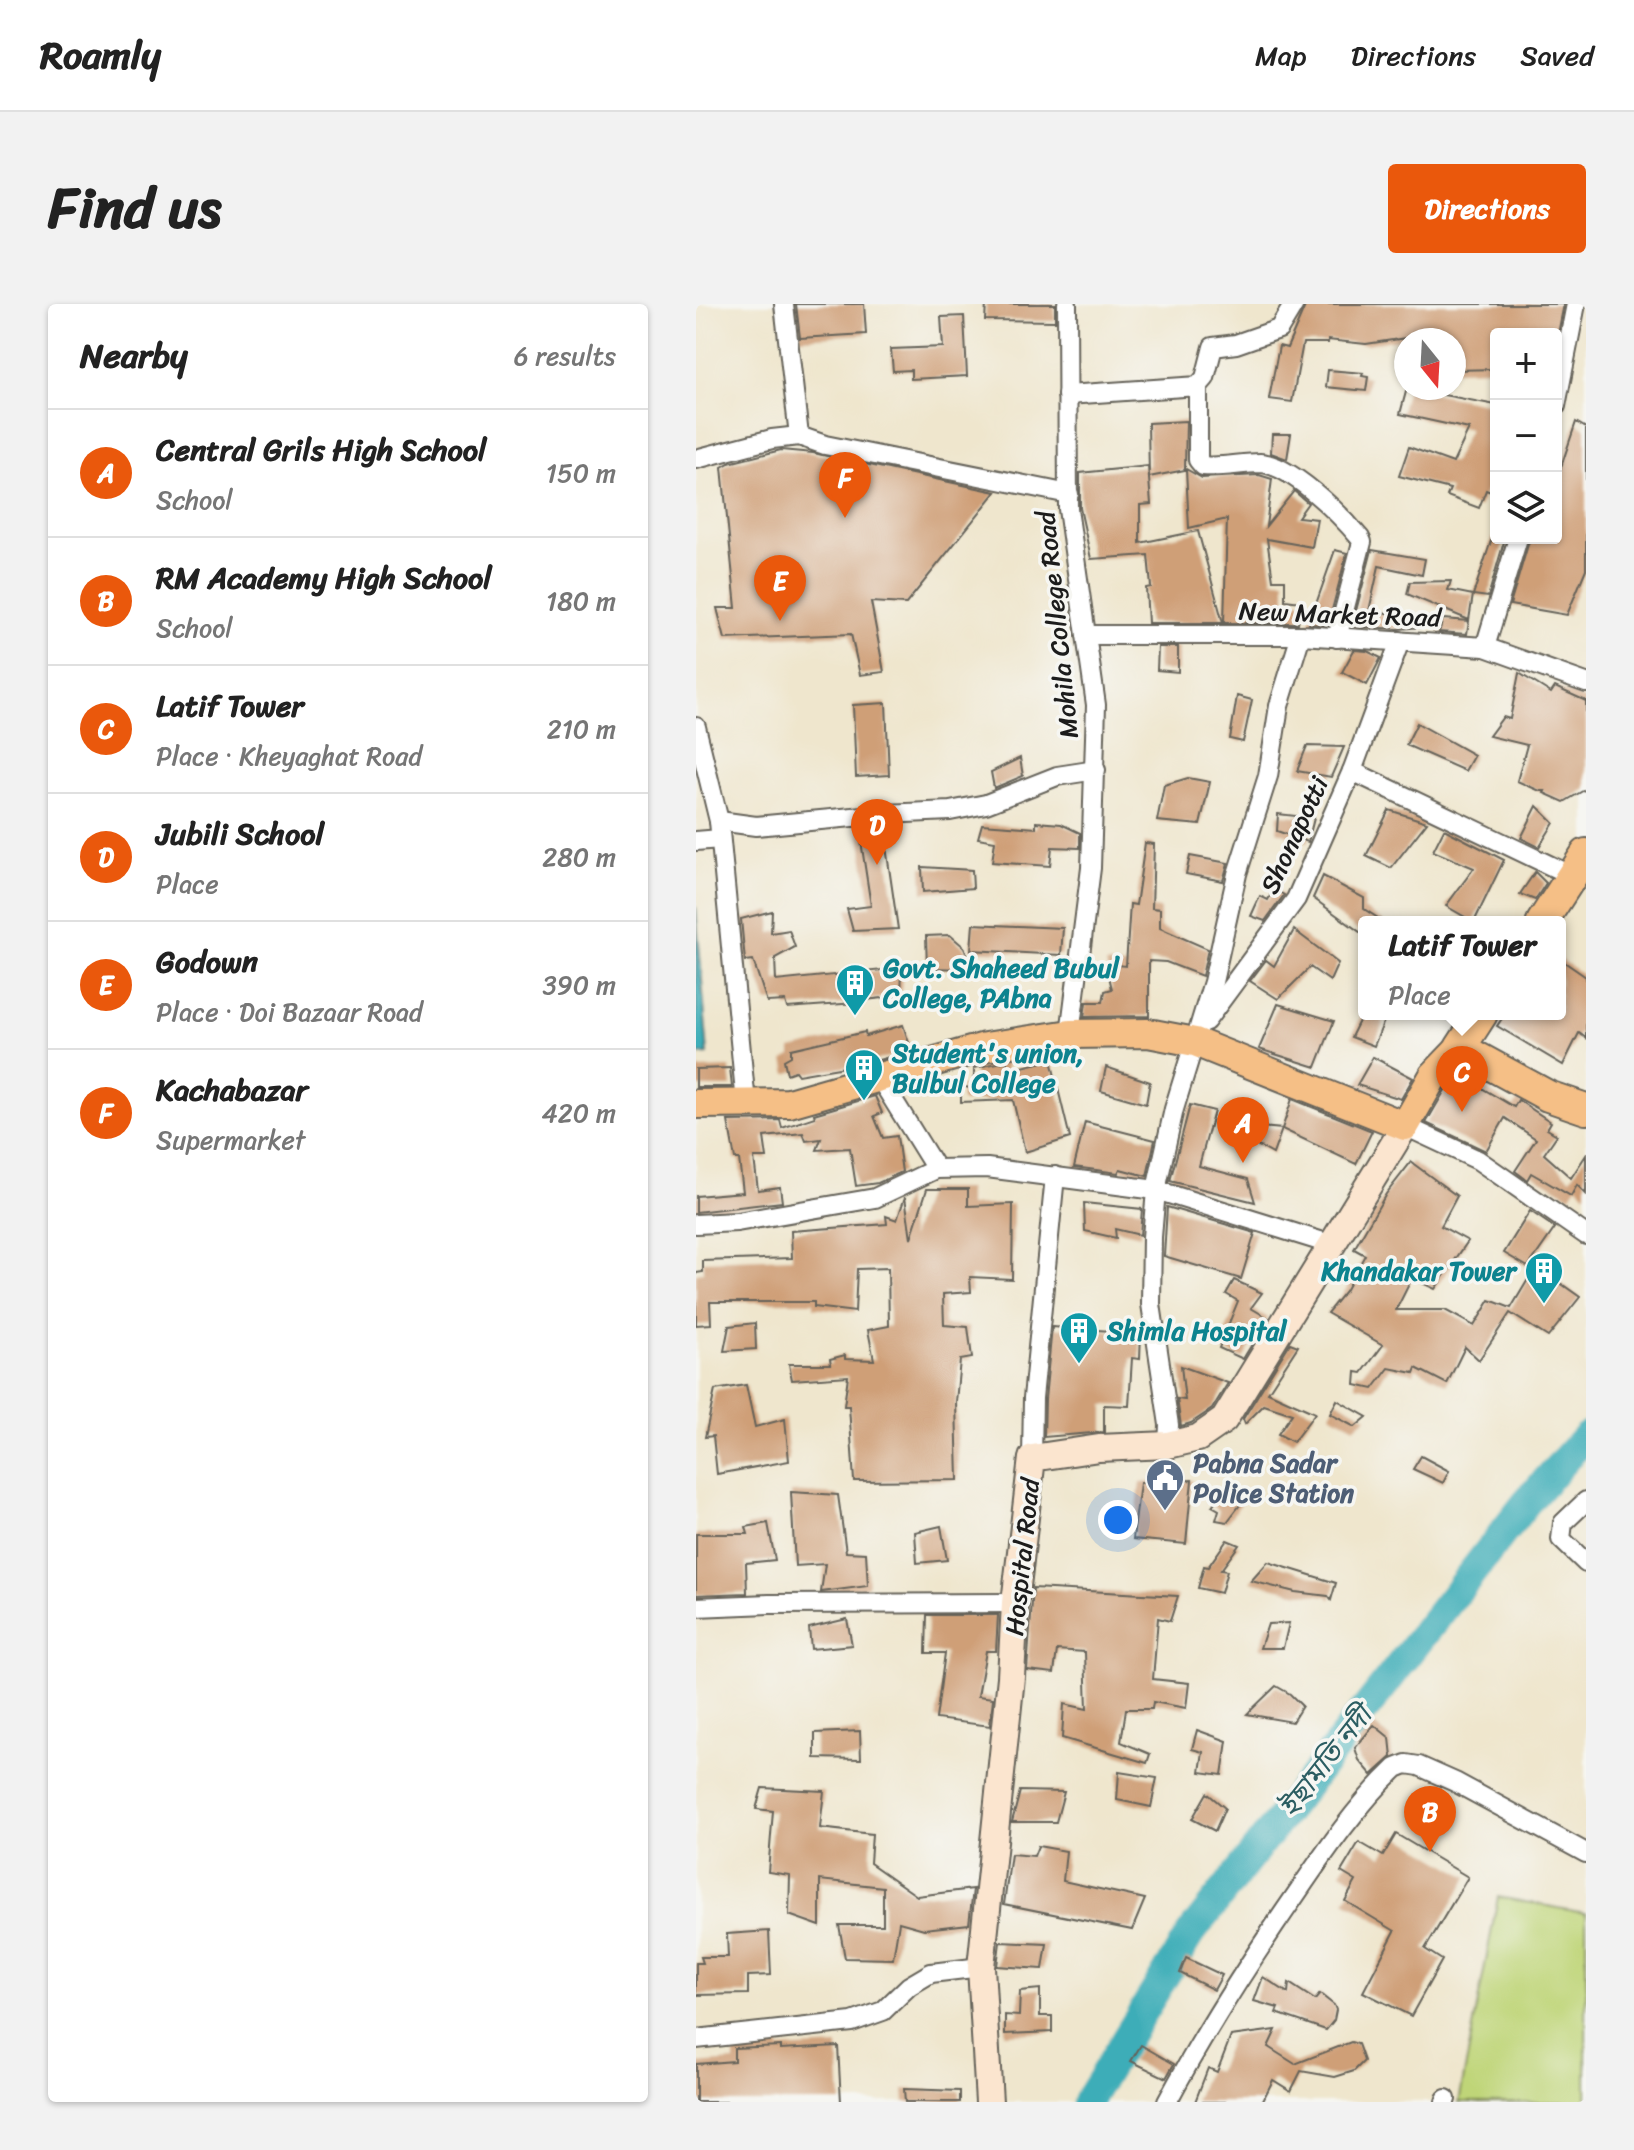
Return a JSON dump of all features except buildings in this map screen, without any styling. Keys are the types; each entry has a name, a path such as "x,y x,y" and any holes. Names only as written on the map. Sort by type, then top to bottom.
{"highway":[{"path":"1546,916 1579,865"},
{"path":"1478,1020 1460,1048 1548,1096 1586,1109"}],"main road":[{"path":"696,1104 789,1103 985,1047 1070,1034 1148,1033 1197,1036 1405,1126"},
{"name":"Hospital Road","path":"989,2102 981,1967 1011,1677 1015,1603 1032,1458 1099,1448 1168,1445 1198,1438 1224,1420 1434,1075 1460,1048"}],"street":[{"path":"784,304 799,436"},
{"name":"Mohila College Road","path":"1067,304 1068,509 1096,705 1091,868 1070,1034"},
{"path":"1294,304 1279,329 1236,344 1213,347 1205,378 1198,386 1198,460 1203,466 1261,463 1275,466 1337,510 1360,538 1362,542 1337,638"},
{"path":"1557,400 1576,304"},
{"path":"1067,395 1198,386"},
{"path":"696,459 772,439 799,436 825,445 1069,494"},
{"path":"1485,647 1516,544"},
{"name":"New Market Road","path":"1086,635 1301,635 1485,647 1586,683"},
{"name":"Shonapotti","path":"1197,1036 1240,862 1268,776 1282,694 1301,635"},
{"name":"Shonapotti","path":"1197,1036 1296,899 1352,771 1400,641"},
{"path":"696,727 720,830 746,1104"},
{"path":"696,841 720,830 950,811 986,804 1057,776 1096,770"},
{"path":"1352,771 1579,865"},
{"path":"1168,1445 1169,1425 1151,1304 1152,1237 1156,1190 1174,1109 1197,1036"},
{"path":"879,1077 936,1169"},
{"path":"1405,1126 1478,1160 1586,1235"},
{"path":"696,1224 737,1222 875,1198 936,1169 987,1168 1156,1190 1333,1245"},
{"path":"1032,1458 1033,1398 1055,1176"},
{"path":"1586,1501 1563,1523 1561,1539 1586,1563"},
{"path":"696,1607 1015,1603"},
{"path":"1167,2102 1206,2029 1262,1941 1333,1839 1396,1768 1406,1764 1419,1766 1443,1776 1586,1853"},
{"path":"696,2039 852,2022 883,2011 909,1986 931,1973 981,1967"}],"green space":[{"path":"1498,1897 1586,1913 1586,2102 1459,2102"}],"water":[{"path":"696,907 708,1054 696,1055"}],"waterway":[{"name":"ইছামতি নদী","path":"1087,2102 1191,1933 1526,1503 1586,1436"}],"place":[{"name":"Kachabazar","path":"845,518"},
{"name":"Godown","path":"780,621"},
{"name":"Jubili School","path":"877,865"},
{"name":"Govt. Shaheed Bubul College, PAbna","path":"855,1017"},
{"name":"Student's union, Bulbul College","path":"864,1102"},
{"name":"Latif Tower","path":"1462,1112"},
{"name":"Central Grils High School","path":"1243,1163"},
{"name":"Khandakar Tower","path":"1544,1305"},
{"name":"Shimla Hospital","path":"1079,1365"},
{"name":"Pabna Sadar Police Station","path":"1165,1512"},
{"name":"RM Academy High School","path":"1430,1852"}]}
